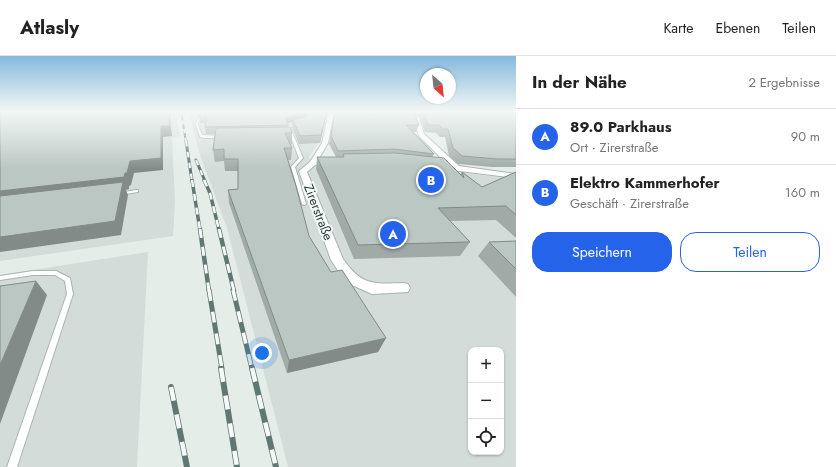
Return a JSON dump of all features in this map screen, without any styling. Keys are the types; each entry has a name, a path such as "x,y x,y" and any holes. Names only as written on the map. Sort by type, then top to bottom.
{"street":[{"path":"313,163 325,144 327,130"},
{"path":"420,130 422,135 456,168"},
{"name":"Zirerstraße","path":"344,162 313,163 303,171 338,260 345,272 357,282 372,289 403,288"},
{"path":"427,165 516,176"}],"lane":[{"path":"199,130 201,136 205,137 229,137"},
{"path":"289,130 301,158 293,167 304,204"},
{"path":"283,135 291,135"},
{"path":"113,195 136,191"},
{"path":"0,278 33,273 56,273 68,280 70,294 12,467"}],"shaded area":[{"path":"0,130 179,130 180,136 172,138 175,202 173,236 0,261"},
{"path":"193,130 322,130 319,142 309,157 312,162 387,164 469,252 390,165 516,179 516,467 288,467 227,228 201,158"},
{"path":"148,252 137,467 0,467 0,275"}],"building":[{"path":"0,130 161,130 161,158 130,161 127,173 125,173 124,177 0,191"},
{"path":"216,130 291,130 292,133 285,133 292,148 284,148 309,236 331,272 342,270 386,338 289,360 228,190 238,189 238,159 224,159 224,149 213,150"},
{"path":"297,130 322,130 321,135 300,136"},
{"path":"332,130 411,130 434,154 394,149 338,151 331,136"},
{"path":"448,130 516,130 516,159 462,156 453,148"},
{"path":"395,153 444,158 464,178 462,172 482,187 516,172 516,215 506,206 438,208 470,242 358,245 317,157 344,157 343,154"},
{"path":"123,182 115,221 0,237 0,196"},
{"path":"516,241 516,269 489,242"},
{"path":"36,281 0,365 0,286"}],"railway":[{"path":"184,130 186,142"},
{"path":"186,141 192,181"},
{"path":"196,160 205,181"},
{"path":"192,180 200,230"},
{"path":"204,180 210,193 219,230"},
{"path":"200,229 209,291"},
{"path":"219,229 234,291"},
{"path":"209,290 222,369"},
{"path":"233,290 252,369"},
{"path":"221,368 237,467"},
{"path":"252,368 276,467"},
{"path":"171,387 187,467"}],"place":[{"name":"Elektro Kammerhofer","path":"431,180"},
{"name":"89.0 Parkhaus","path":"393,234"}]}
